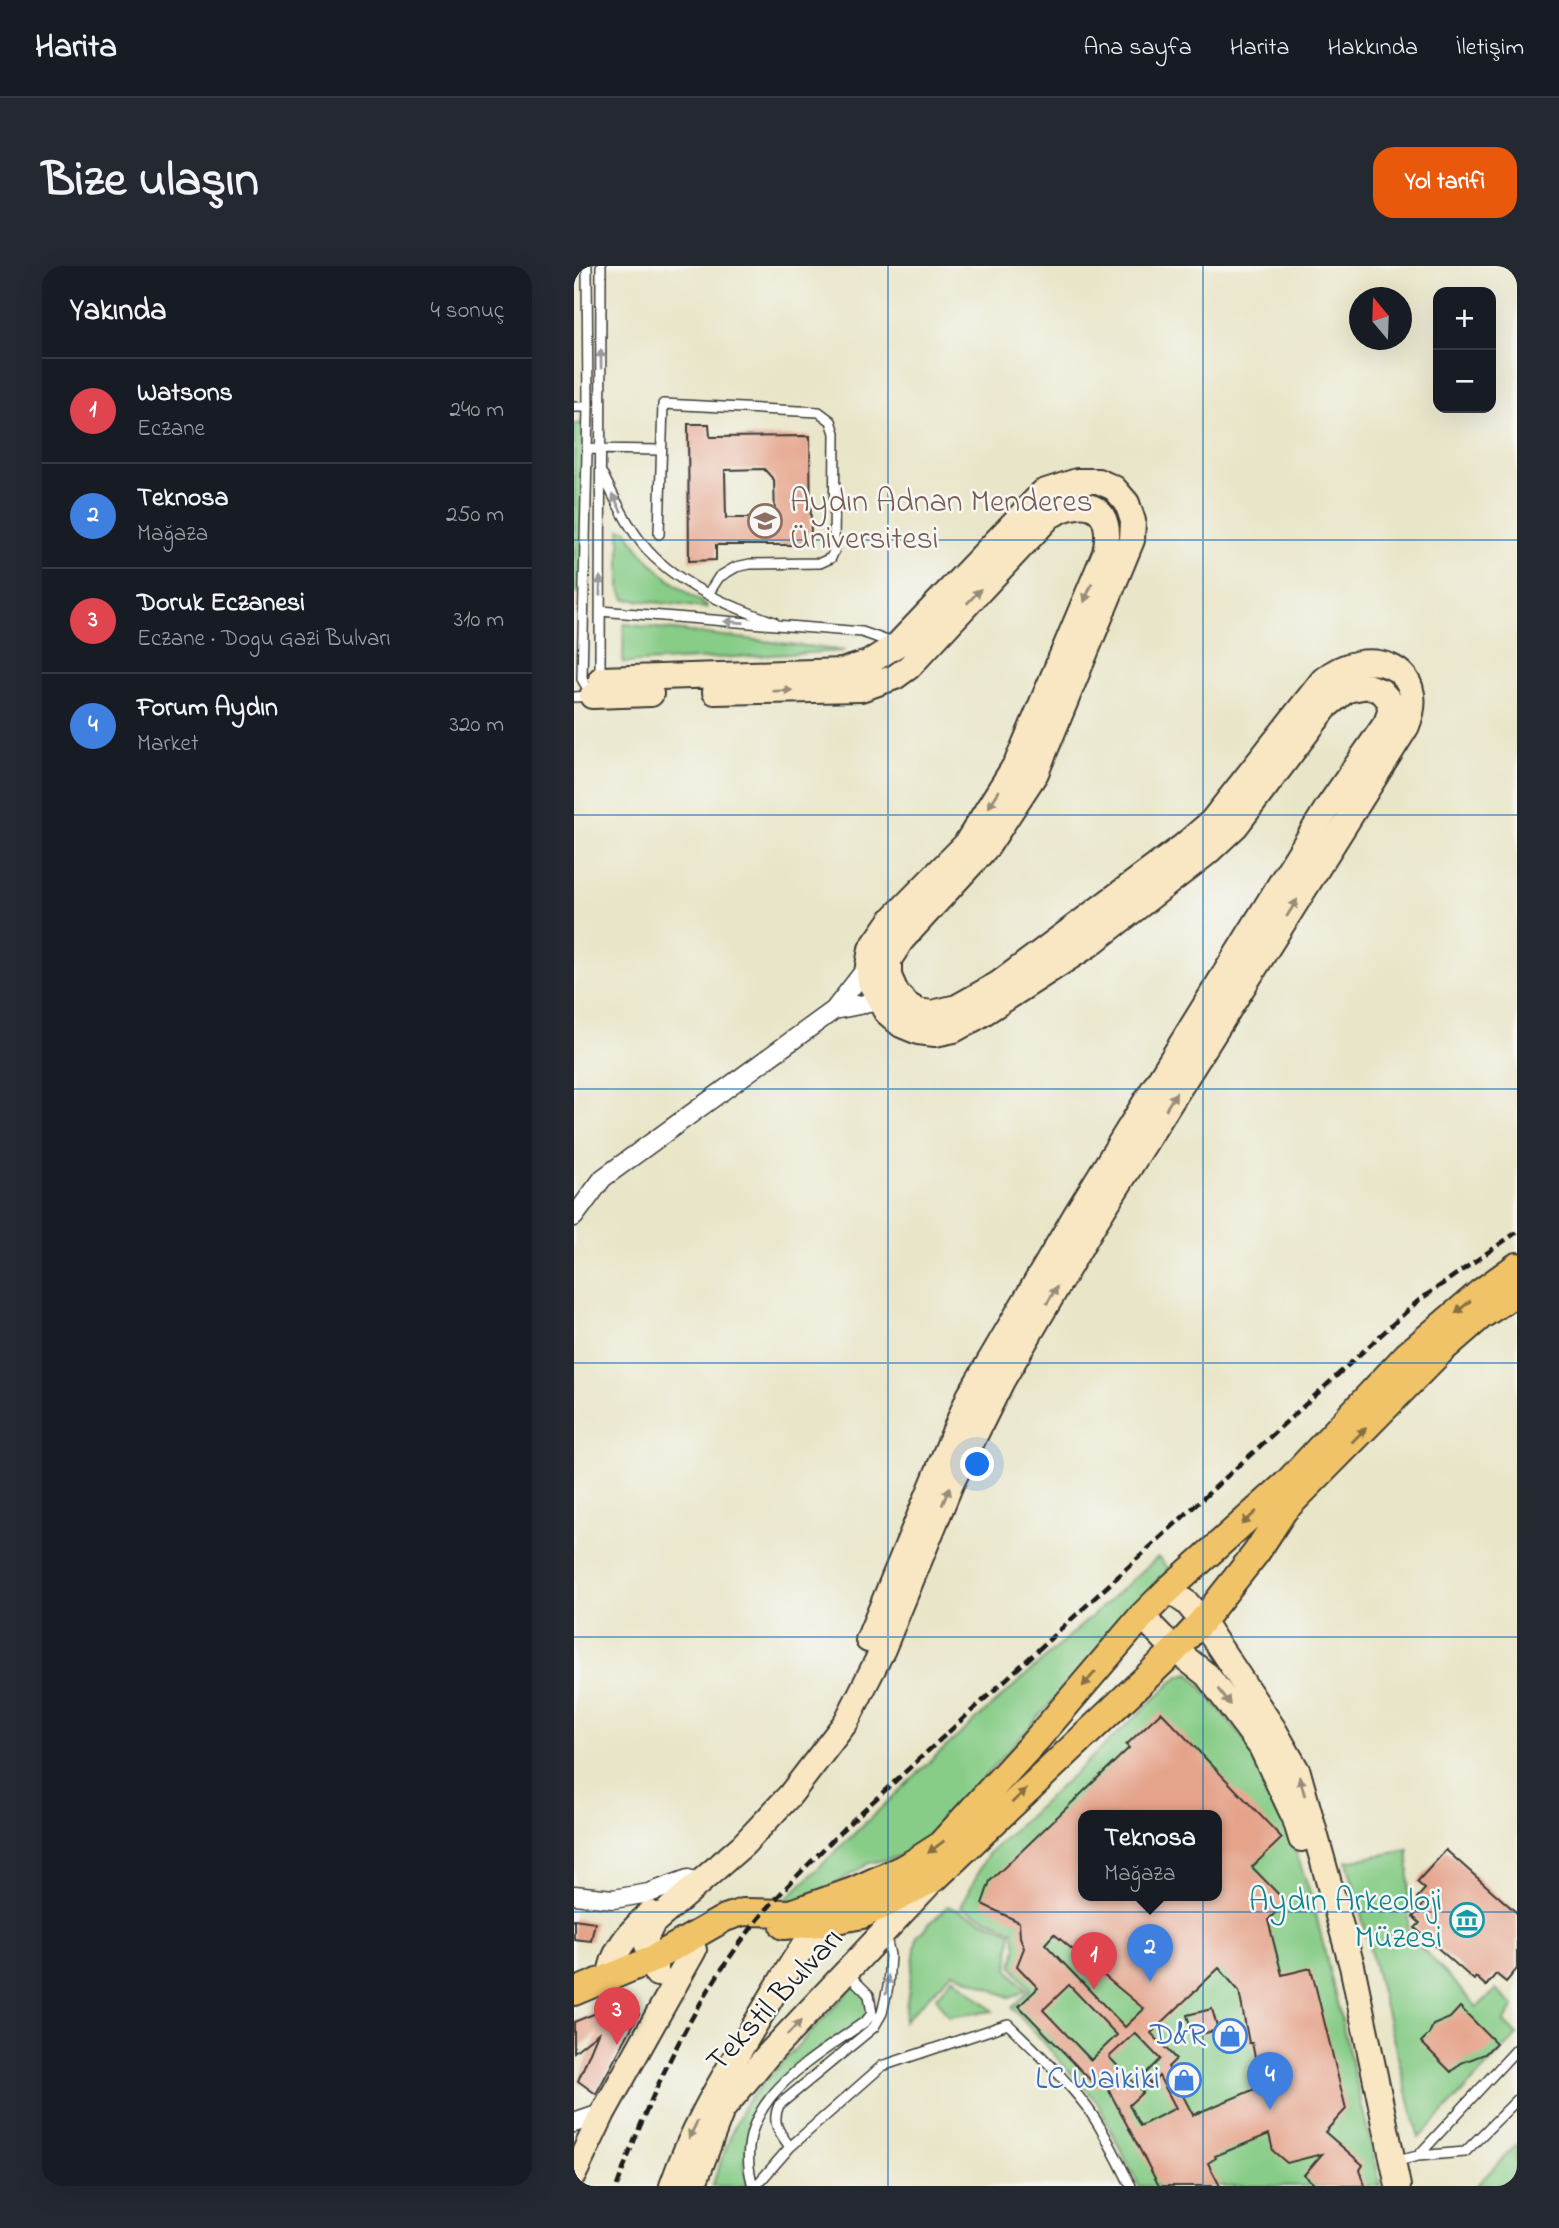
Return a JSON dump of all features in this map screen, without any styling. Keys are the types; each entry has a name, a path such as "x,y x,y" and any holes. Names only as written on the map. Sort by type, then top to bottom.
{"main road":[{"path":"654,1967 725,1918 743,1912 791,1913 853,1891 908,1866 939,1846 1037,1739 1142,1616 1286,1484 1407,1355 1481,1292 1517,1266"},
{"path":"574,2005 732,1930 821,1923 862,1914 935,1878 1175,1650 1202,1621 1256,1553 1284,1510 1442,1350 1480,1317 1517,1292"},
{"path":"1122,1641 1143,1652 1153,1670"},
{"path":"574,1992 612,1985"}],"street":[{"path":"585,686 842,671 868,663 898,644 1043,492 1077,481 1098,481 1114,488 1127,503 1133,521 1132,540 1036,773 988,846 901,941 889,961 889,976 897,994 918,1011 932,1013 957,1007 998,984 1183,846 1212,821 1323,680 1334,671 1346,666 1378,661 1400,671 1410,691 1412,715 1094,1224 1002,1381 951,1485 883,1649 846,1722 790,1795 743,1845 653,1923 645,1939 654,1967"},
{"path":"585,686 860,689 895,677 914,662 1049,516 1063,508 1078,505 1092,506 1101,512 1109,536 1105,553 1017,762 965,845 892,919 871,949 868,966 870,982 879,1001 901,1025 918,1032 935,1034 954,1030 979,1016 1089,944 1207,853 1236,826 1327,706 1348,690 1367,685 1381,691 1389,700 1390,712 1386,723 1327,808 1076,1214 969,1396 839,1712 792,1775 734,1836 643,1919 622,1944 610,1963 612,1985"},
{"path":"574,1217 603,1178 834,1010 868,966"},
{"path":"834,1010 879,1001"},
{"path":"1168,1590 1187,1603 1202,1621 1273,1728 1298,1772 1352,1966 1386,2171"},
{"path":"1142,1616 1175,1650 1207,1675 1261,1747 1295,1819 1331,1939 1386,2171 1398,2186"},
{"name":"Tekstil Bulvarı","path":"693,2186 722,2110 766,2057 935,1878"},
{"path":"574,1895 613,1899 649,1893 688,1879"},
{"name":"Tekstil Bulvarı","path":"671,2186 700,2116 790,1966 821,1923 853,1891"},
{"path":"780,1926 792,1945 790,1966"},
{"path":"574,2174 603,2113 694,1950"},
{"path":"744,2043 751,2053 766,2057"},
{"path":"574,2123 603,2113"}],"lane":[{"path":"585,686 579,611 588,407 587,266"},
{"path":"585,686 600,611 601,266"},
{"path":"659,534 663,404 819,412 828,417 834,427 834,551 831,558 820,563 750,564 736,567 719,577 708,594"},
{"path":"574,407 588,407"},
{"path":"587,449 661,450"},
{"path":"602,473 625,518 654,557 691,586 739,609 786,626"},
{"path":"600,611 862,632 898,644"},
{"path":"790,2147 775,2125 779,2105 861,2040 874,2027 882,2013 888,1987 890,1955 885,1931"},
{"path":"847,1973 869,1995 872,2014 796,2073 764,2104 751,2136 748,2169 755,2186 790,2147 882,2066 1008,2024 1059,2073 1087,2107 1114,2151 1131,2186"},
{"path":"1418,2156 1517,2049"},
{"path":"1386,2171 1418,2156 1465,2152 1517,2100"}],"green space":[{"path":"584,423 581,593 574,593 574,424"},
{"path":"620,529 626,530 642,553 683,590 707,606 706,608 625,599 620,588"},
{"path":"624,624 846,651 623,663"},
{"path":"1158,1557 1170,1570 927,1841 898,1857 869,1863 824,1891 779,1906 929,1762"},
{"path":"1190,1673 1266,1767 1312,1898 1381,2186 1139,2186 1097,2102 1012,2008 1030,1989 1012,1966 1017,1947 1013,1930 961,1907 987,1855 1179,1676"},
{"path":"1409,1850 1408,1933 1477,2007 1496,1990 1514,2006 1504,2022 1517,2035 1419,2138 1347,1861"},
{"path":"948,1906 1011,1932 1008,1969 1026,1990 1011,1998 953,1972 904,2021 917,1936"},
{"path":"954,1977 993,2011 948,2017 936,1997"},
{"path":"855,1985 866,1995 870,2013 781,2082 750,2129 744,2164 748,2186 712,2186 744,2106"},
{"path":"1517,2144 1517,2186 1476,2186"}],"building":[{"path":"688,424 709,424 710,437 810,436 811,545 716,545 716,560 689,561","holes":["764,469 774,480 775,518 726,518 725,470"]},
{"path":"1161,1712 1282,1838 1252,1867 1286,1902 1268,1920 1282,1975 1311,1968 1346,2109 1325,2132 1363,2165 1360,2170 1365,2186 1316,2186 1304,2175 1322,2154 1287,2163 1273,2151 1269,2134 1215,2156 1216,2158 1208,2163 1220,2186 1159,2186 1104,2081 1097,2087 1019,2006 1038,1988 1017,1966 1024,1948 1019,1922 982,1904 990,1881 1129,1748 1126,1745","holes":["1054,1934 1144,2009 1125,2027 1045,1944","1219,1968 1239,1991 1260,2087 1193,2115 1168,2067 1176,2059 1151,2033","1069,1985 1117,2035 1091,2060 1043,2010","1135,2033 1160,2059 1143,2076 1151,2084 1159,2076 1176,2108 1140,2126 1129,2105 1143,2092 1109,2057"]},
{"name":"Aydın Arkeoloji Müzesi","path":"1446,1850 1517,1913 1517,1969 1506,1982 1496,1974 1486,1986 1476,1977 1474,1980 1415,1928 1420,1923 1413,1917 1424,1904 1417,1898 1425,1889 1417,1882"},
{"path":"574,1919 595,1922 591,1941 574,1939"},
{"path":"618,2004 639,2014 596,2094 578,2081 598,2033 574,2052 574,2022"},
{"path":"1460,2007 1496,2043 1485,2054 1461,2063 1451,2072 1421,2042 1433,2025 1450,2018"},
{"path":"1212,2009 1218,2030 1193,2036 1187,2015"}],"railway":[{"path":"617,2186 647,2110 682,2036 723,1967 790,1883 843,1829 1418,1301 1517,1232"}],"place":[{"name":"Aydın Adnan Menderes Üniversitesi","path":"765,521"},
{"name":"Aydın Arkeoloji Müzesi","path":"1467,1920"},
{"name":"Teknosa","path":"1150,1982"},
{"name":"Watsons","path":"1094,1990"},
{"name":"D&R","path":"1230,2036"},
{"name":"Doruk Eczanesi","path":"617,2045"},
{"name":"LC Waikiki","path":"1184,2080"},
{"name":"Forum Aydın","path":"1270,2110"}]}
